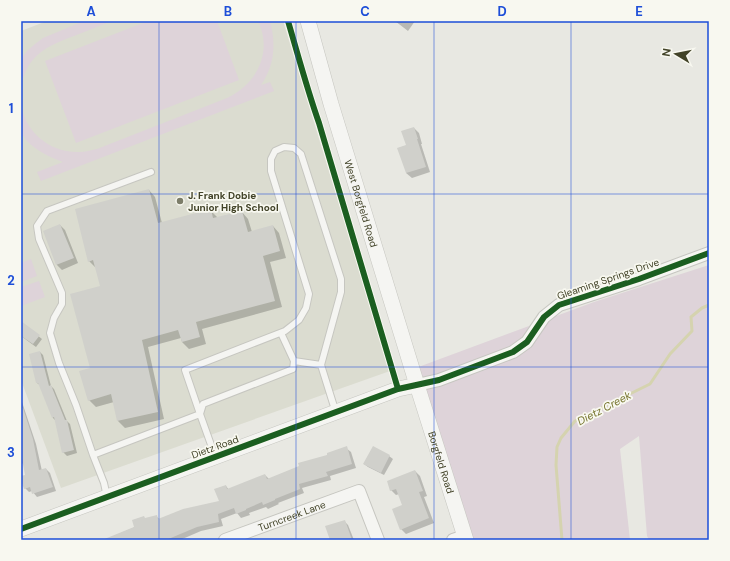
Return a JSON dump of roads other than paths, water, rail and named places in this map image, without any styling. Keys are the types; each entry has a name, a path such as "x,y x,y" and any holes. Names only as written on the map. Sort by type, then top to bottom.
{"street":[{"name":"West Borgfeld Road","path":"308,21 331,104 417,385"},
{"name":"Gleaming Springs Drive","path":"417,385 439,380 513,352 527,342 544,317 559,305 639,279 709,253"},
{"name":"Dietz Road","path":"21,529 398,390 417,385"},
{"name":"Borgfeld Road","path":"417,385 461,539"},
{"name":"Turncreek Lane","path":"230,539 359,491 378,540"}],"lane":[{"path":"215,457 185,370 285,331 299,320 306,308 309,294 271,171 271,159 274,151 284,147 294,148 301,154 341,279 341,292 322,365 336,413"},
{"path":"107,497 104,483 59,363 50,333 54,318 62,304 62,294 39,239 37,226 47,211 151,172"},
{"path":"200,414 203,404 293,369 294,361 281,333"},
{"path":"294,361 322,365"},
{"path":"93,455 200,414"}],"waterway":[{"name":"Dietz Creek","path":"562,540 556,465 557,447 561,438 575,421 650,384 670,354 692,331 691,317 702,308 709,305"}],"place":[{"name":"J. Frank Dobie Junior High School","path":"180,201"}]}
